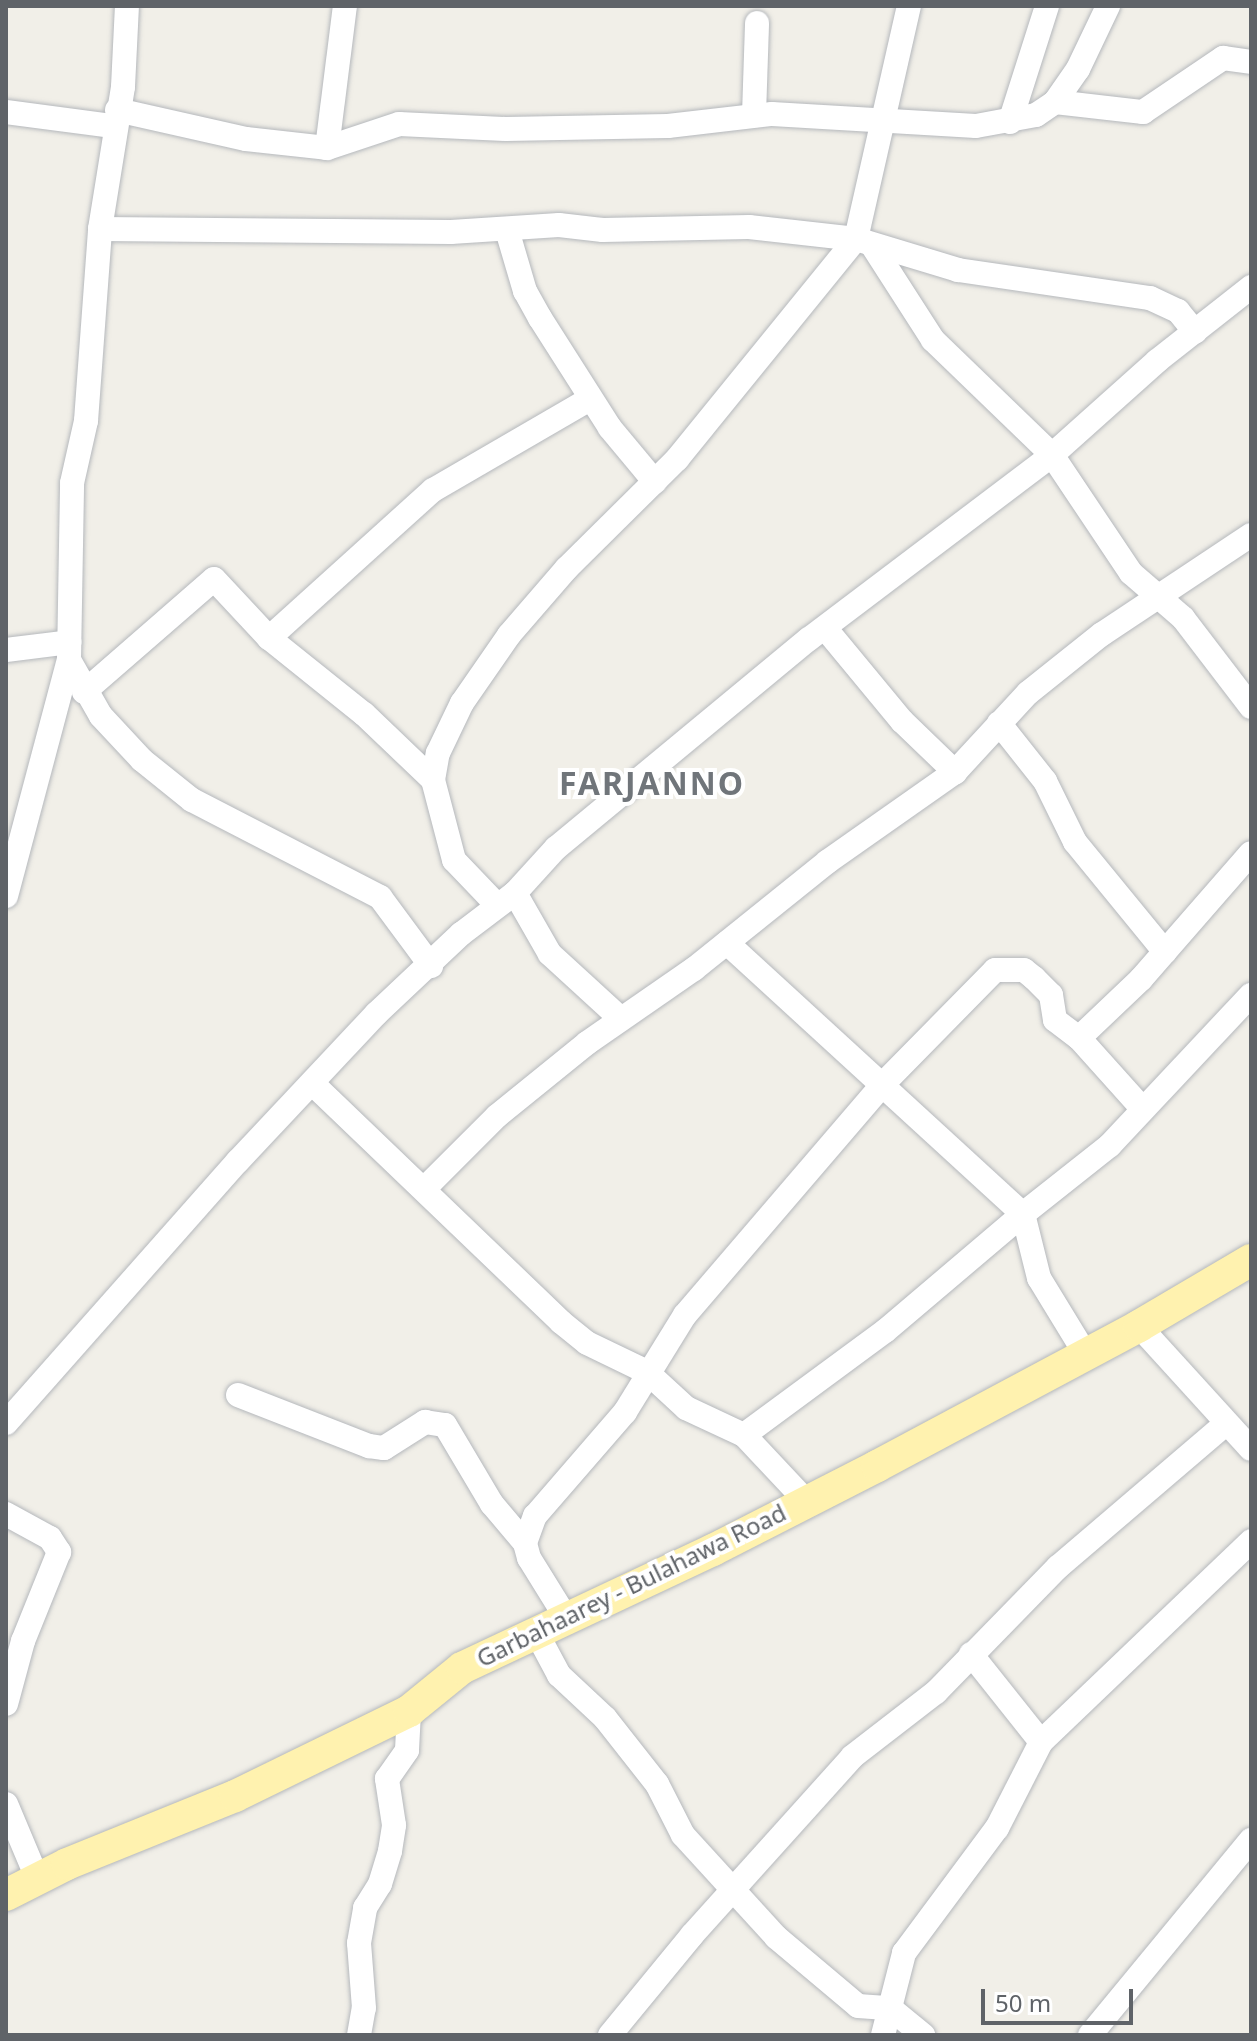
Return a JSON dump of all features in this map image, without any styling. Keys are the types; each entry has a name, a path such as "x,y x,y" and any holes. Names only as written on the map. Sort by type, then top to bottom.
{"main road":[{"name":"Garbahaarey - Bulahawa Road","path":"6,1895 235,1796 409,1711 462,1668 535,1630 713,1550 1086,1355 1251,1260"}],"street":[{"path":"6,896 70,651 71,497 93,352 100,229 127,6"},
{"path":"327,148 345,6"},
{"path":"621,1019 550,954 506,899 454,860 433,780 438,753 462,703 509,635 576,558 655,482 864,242 881,120 909,6"},
{"path":"1010,122 1047,6"},
{"path":"6,112 115,118 246,139 327,148 399,124 564,128 668,126 754,115 881,120 939,127 1010,122 1036,115 1055,102 1078,69 1108,6"},
{"path":"754,115 757,23"},
{"path":"1055,102 1143,112 1223,58 1251,62"},
{"path":"100,229 507,230 559,225 618,230 749,227 864,242 958,270 1150,298 1178,311 1195,332"},
{"path":"507,230 525,291 590,399 655,482"},
{"path":"864,242 933,340 1052,455 1112,549 1154,597 1183,618 1251,707"},
{"path":"6,1423 376,1014 506,899 556,848 825,628 1052,455 1251,287"},
{"path":"269,638 433,490 590,399"},
{"path":"425,1188 497,1116 621,1019 727,943 827,862 955,772 1028,693 1154,597 1251,535"},
{"path":"84,692 214,579 269,638 364,714 433,780"},
{"path":"825,628 902,721 955,772"},
{"path":"6,650 70,651"},
{"path":"70,651 84,692 129,747 192,800 380,897 431,966"},
{"path":"999,723 1045,781 1075,842 1165,952"},
{"path":"1079,1038 1165,952 1251,853"},
{"path":"727,943 936,1131 958,1159 1000,1188 1023,1214 1039,1278 1086,1355"},
{"path":"525,1543 545,1502 625,1412 685,1315 883,1084 995,970 1024,970 1034,978 1051,995 1055,1020 1079,1038 1141,1107"},
{"path":"744,1435 885,1331 1023,1214 1089,1165 1251,995"},
{"path":"313,1084 425,1188 561,1322 587,1343 647,1372 657,1387 686,1408 744,1435 805,1500"},
{"path":"1139,1326 1224,1425 1251,1449"},
{"path":"238,1395 369,1446 384,1448 425,1422 445,1425 492,1504 525,1543 565,1616"},
{"path":"610,2035 732,1888 852,1757 916,1709 1095,1532 1224,1425"},
{"path":"6,1514 50,1538 59,1552 23,1641 6,1704"},
{"path":"883,2035 904,1953 997,1828 1041,1742 1115,1666 1246,1556"},
{"path":"535,1630 559,1675 624,1740 657,1784 683,1835 776,1937 858,2006 890,2008 923,2035"},
{"path":"971,1654 1041,1742"},
{"path":"359,2035 364,2008 359,1943 365,1908 380,1884 390,1851 394,1825 387,1779 407,1750 409,1711"},
{"path":"6,1804 38,1880"},
{"path":"1090,2035 1251,1840"}],"district":[{"name":"FARJANNO","path":"652,783"}]}
